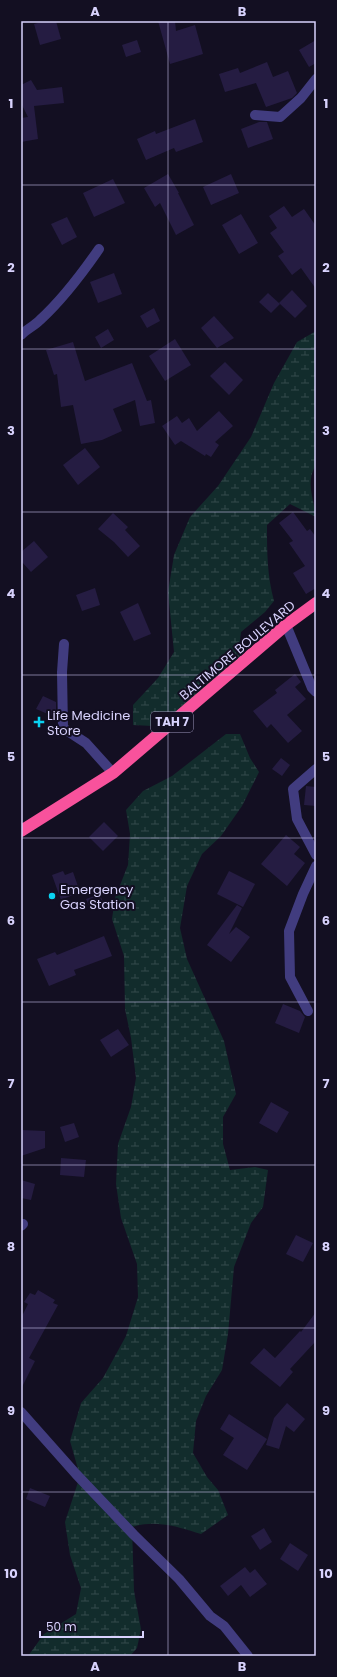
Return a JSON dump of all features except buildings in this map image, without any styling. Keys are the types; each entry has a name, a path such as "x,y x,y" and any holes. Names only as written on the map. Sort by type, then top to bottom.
{"highway":[{"name":"BALTIMORE BOULEVARD","path":"21,831 113,772 286,624 316,603"}],"street":[{"path":"255,115 280,117 302,98 316,79"},
{"path":"21,335 25,330 39,322 64,296 79,278 99,249"},
{"path":"286,624 312,688 316,692"},
{"path":"64,644 62,672 63,728 86,742 113,772"},
{"path":"316,769 293,789 297,819 316,855"},
{"path":"308,1011 290,977 289,930 316,866"},
{"path":"21,1412 76,1474 134,1535 179,1579 210,1616 224,1626 248,1656"}],"green space":[{"path":"316,331 316,465 311,478 311,491 316,517 290,504 267,525 267,554 274,601 265,612 241,632 239,648 242,670 172,727 133,725 133,705 158,678 174,652 168,592 174,555 190,517 218,486 251,437 274,383 297,342"},
{"path":"226,734 240,734 250,758 259,772 242,806 221,836 202,854 187,886 180,928 187,959 224,1041 236,1094 223,1117 223,1144 230,1170 255,1167 268,1170 263,1207 251,1223 234,1267 228,1334 222,1370 206,1396 196,1421 193,1453 207,1477 218,1490 228,1515 201,1534 158,1524 132,1527 134,1591 141,1629 137,1648 130,1656 28,1656 44,1634 76,1614 81,1588 70,1555 65,1522 80,1476 70,1441 81,1403 103,1378 126,1336 138,1297 137,1264 121,1218 116,1184 118,1144 131,1107 136,1078 131,1038 125,1009 124,956 112,919 115,898 128,865 130,834 126,810 143,791 172,776"}],"place":[{"name":"Life Medicine Store","path":"39,722"},
{"name":"Emergency Gas Station","path":"52,896"}]}
